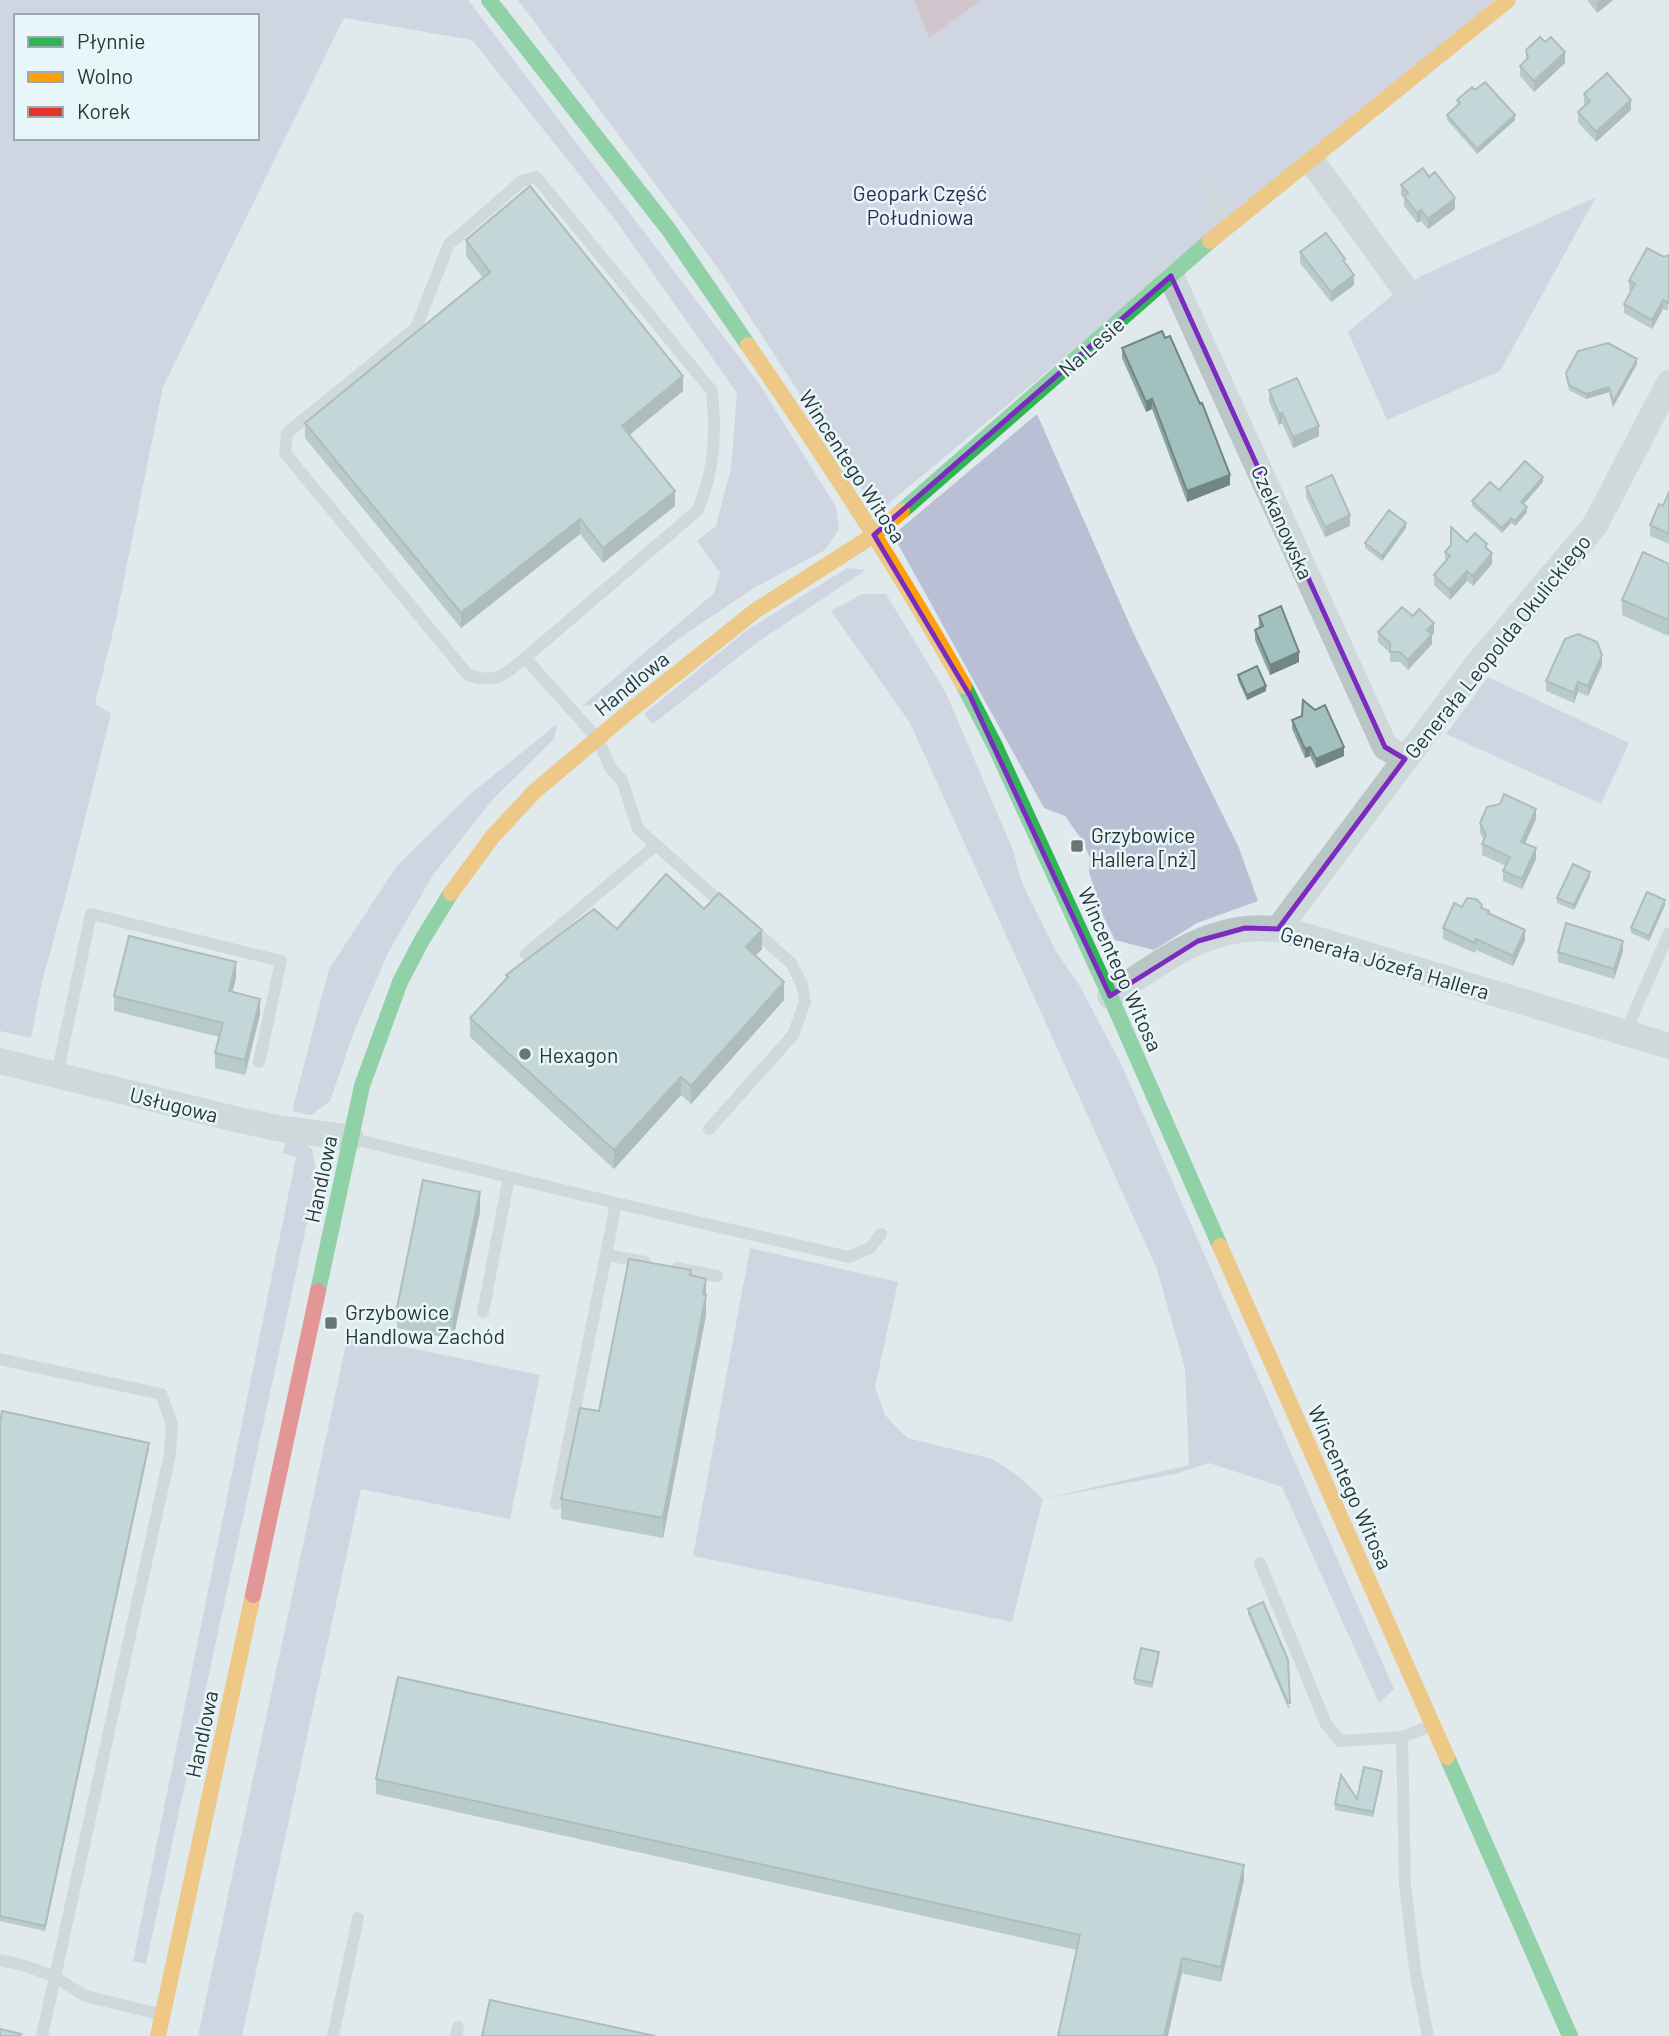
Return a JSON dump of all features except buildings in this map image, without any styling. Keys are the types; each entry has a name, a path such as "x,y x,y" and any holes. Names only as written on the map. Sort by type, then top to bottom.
{"street":[{"name":"Wincentego Witosa","path":"489,0 669,230 874,535 970,696 1111,996 1570,2036"},
{"name":"Na Lesie","path":"874,535 1227,226 1508,0"},
{"path":"1311,160 1404,288"},
{"name":"Czekanowska","path":"1171,276 1385,747 1405,759"},
{"name":"Generała Leopolda Okulickiego","path":"1278,929 1489,649 1595,525 1669,383"},
{"name":"Handlowa","path":"158,2036 362,1086 387,1015 412,959 446,901 493,836 534,792 755,611 874,535"},
{"name":"Generała Józefa Hallera","path":"1111,996 1198,940 1245,928 1278,929 1669,1046"},
{"name":"Usługowa","path":"0,1062 256,1123 351,1139"}],"lane":[{"path":"536,177 712,391 715,428 707,489 697,511 525,658 499,679 480,679 468,675 285,453 288,433 416,328 449,244 522,181 536,177"},
{"path":"1205,184 1227,226"},
{"path":"525,658 597,738 611,769 622,780 638,830 791,963 802,984 805,1002 793,1035 709,1129"},
{"path":"526,954 656,845"},
{"path":"57,1075 91,914 281,961 259,1062"},
{"path":"1625,1033 1669,933"},
{"path":"351,1139 849,1257 870,1248 881,1234"},
{"path":"483,1312 509,1177"},
{"path":"556,1504 616,1203"},
{"path":"606,1255 718,1276"},
{"path":"0,1359 161,1394 172,1424 170,1454 42,2036"},
{"path":"1260,1563 1326,1724 1340,1741 1402,1737 1434,1725"},
{"path":"1402,1737 1405,1885 1415,1969 1427,2036"},
{"path":"333,2036 358,1918"},
{"path":"0,1960 55,1977 85,1996 162,2015"}],"highlighted area":[{"path":"1171,276 1385,747 1405,759 1278,929 1245,928 1198,941 1110,996 970,696 874,535"}],"green space":[{"path":"0,0 468,0 758,382 836,507 839,529 825,550 754,588 677,640 595,705 582,706 714,593 720,573 697,541 716,526 731,468 737,393 614,218 472,40 344,18 163,387 115,624 95,704 111,713 42,982 31,1038 0,1031"},
{"name":"Geopark Część Południowa","path":"518,0 1495,0 877,513 720,271"},
{"path":"1596,197 1500,371 1387,420 1348,332 1390,297 1421,276"},
{"path":"1037,414 1133,632 1239,848 1258,901 1197,923 1154,950 1115,940 1104,918 1089,872 1090,858 1082,840 1065,816 1044,808 893,535"},
{"path":"847,568 866,570 755,644 653,724 644,714 746,631"},
{"path":"862,594 886,594 946,693 1013,850 1022,883 1056,951 1081,988 1122,1066 1394,1689 1379,1703 1282,1487 1209,1463 1175,1474 1043,1499 1189,1465 1185,1369 1157,1269 910,723 831,611"},
{"path":"1488,677 1629,743 1601,804 1446,734"},
{"path":"557,724 554,739 493,799 433,875 389,951 355,1029 330,1101 311,1115 292,1111 329,969 396,867 468,796"},
{"path":"287,1136 300,1140 312,1149 317,1177 146,1964 133,1961 296,1157 283,1153"},
{"path":"750,1248 898,1282 875,1387 885,1415 907,1438 993,1459 1018,1476 1043,1499 1012,1622 693,1556"},
{"path":"348,1335 540,1375 510,1519 361,1489 242,2036 198,2036"}],"shaded area":[{"path":"914,0 982,0 929,38"}],"traffic: fast":[{"path":"489,0 669,230 748,345"},
{"path":"902,511 1210,241"},
{"path":"964,686 995,746 1110,996 1220,1246"},
{"path":"318,1291 362,1086 400,982 451,893"},
{"path":"1447,1757 1570,2036"}],"traffic: slow":[{"path":"1210,241 1508,0"},
{"path":"748,345 860,513 964,686"},
{"path":"451,893 493,836 534,792 755,611 874,535 902,511"},
{"path":"1220,1246 1447,1757"},
{"path":"158,2036 253,1595"}],"traffic: jam":[{"path":"253,1595 318,1291"}],"place":[{"name":"Grzybowice Hallera [nż]","path":"1077,846"},
{"name":"Hexagon","path":"525,1054"},
{"name":"Grzybowice Handlowa Zachód","path":"331,1323"}]}
